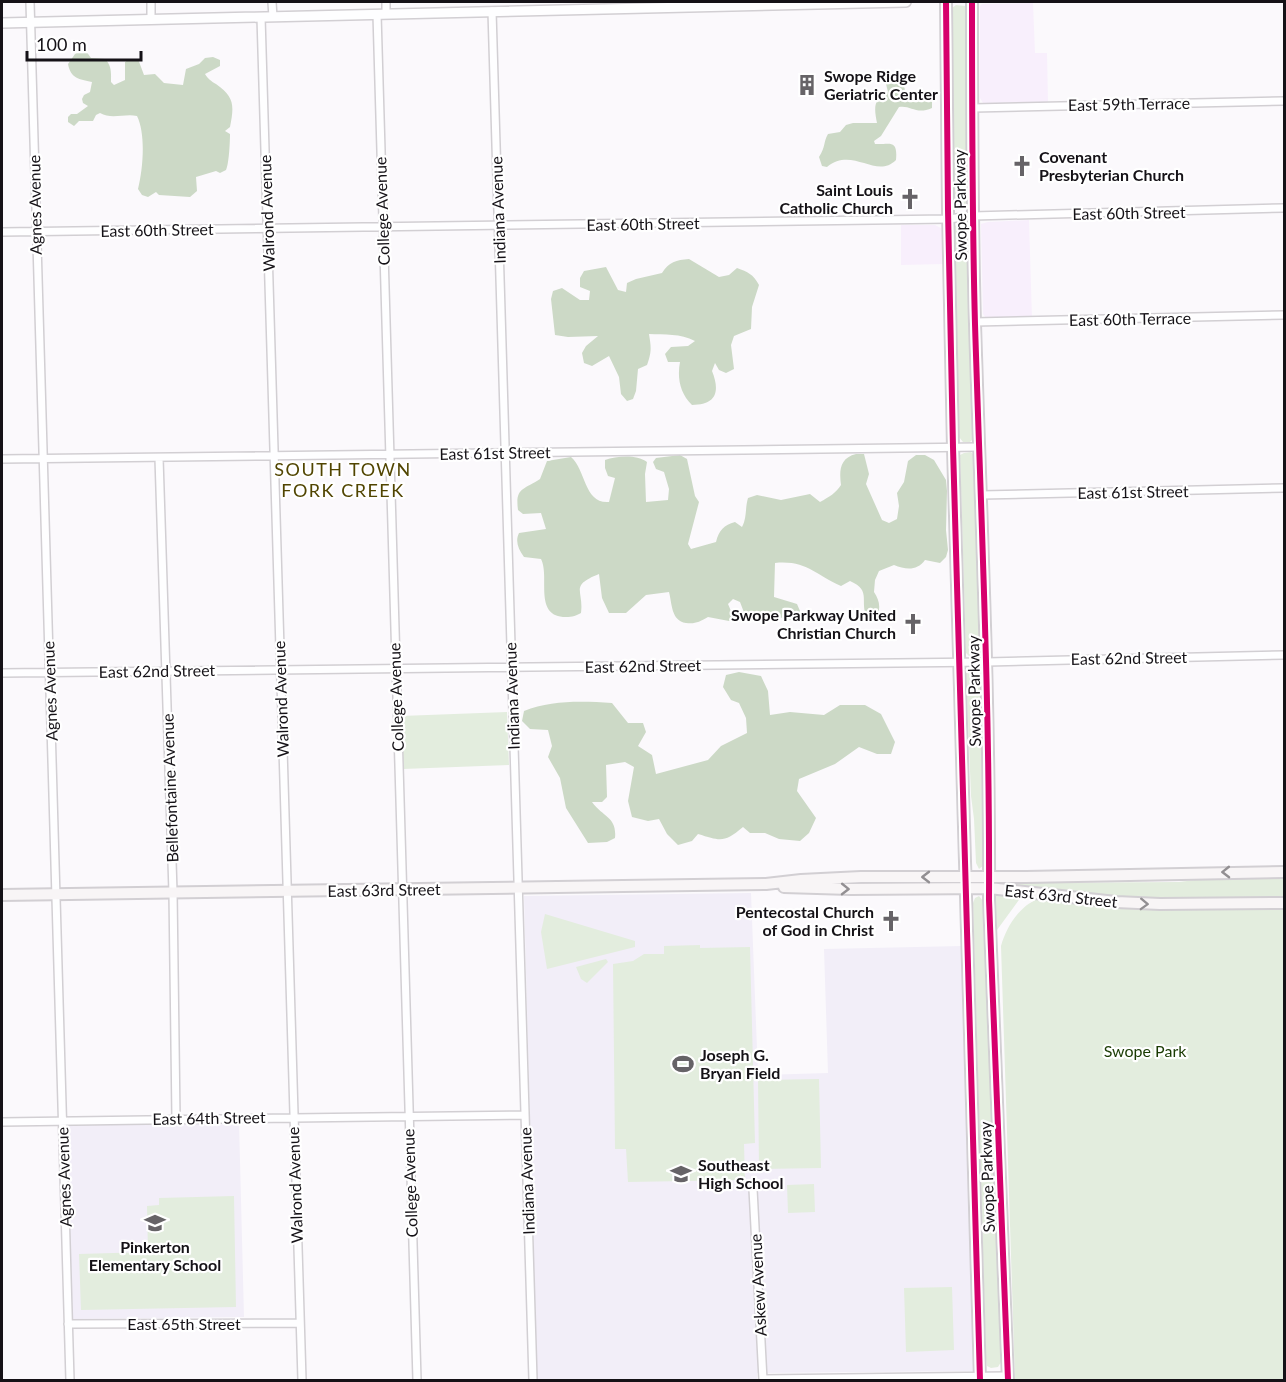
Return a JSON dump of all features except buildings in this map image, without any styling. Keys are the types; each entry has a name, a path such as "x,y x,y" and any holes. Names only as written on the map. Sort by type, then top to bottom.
{"main road":[{"name":"Swope Parkway","path":"946,2 953,447 980,1378"},
{"name":"Swope Parkway","path":"972,2 975,322 987,662 990,882 1008,1378"},
{"name":"East 63rd Street","path":"2,895 766,884 861,877 990,882 1284,872"},
{"name":"East 63rd Street","path":"990,882 1116,902 1284,903"}],"street":[{"name":"Agnes Avenue","path":"30,2 70,1380"},
{"path":"151,2 151,20"},
{"path":"272,2 273,17"},
{"name":"College Avenue","path":"386,2 381,14 382,227 417,1380"},
{"path":"2,23 381,14 497,8 906,2"},
{"name":"Indiana Avenue","path":"497,8 499,226 533,1380"},
{"name":"Walrond Avenue","path":"261,17 302,1380"},
{"name":"East 59th Terrace","path":"973,108 1284,100"},
{"name":"East 60th Street","path":"2,232 948,219 973,216 1284,208"},
{"name":"East 60th Terrace","path":"975,322 1284,315"},
{"name":"East 61st Street","path":"2,459 980,447"},
{"name":"Bellefontaine Avenue","path":"159,458 173,892 176,1118"},
{"name":"East 61st Street","path":"981,495 1284,488"},
{"name":"East 62nd Street","path":"2,673 987,662 1284,655"},
{"name":"East 64th Street","path":"2,1122 524,1115"},
{"name":"Askew Avenue","path":"753,1189 763,1380"},
{"name":"East 65th Street","path":"68,1324 300,1323"},
{"path":"763,1380 1008,1378"}],"shaded area":[{"path":"1033,3 1035,53 1047,53 1048,102 983,103 980,98 980,6 982,4"},
{"path":"1029,220 1032,319 987,319 983,314 981,224"},
{"path":"901,225 935,225 941,228 944,264 901,265"},
{"name":"Southeast High School","path":"751,893 758,1075 828,1073 824,949 962,946 974,1371 757,1373 757,1380 537,1380 524,896"},
{"name":"Pinkerton Elementary School","path":"239,1122 244,1317 73,1319 66,1128 69,1124"}],"green space":[{"path":"956,5 965,6 966,11 968,206 965,209 956,209 953,203 952,8"},
{"path":"81,50 86,51 91,58 105,59 110,67 111,82 114,85 125,80 125,62 130,59 138,59 144,75 155,74 164,83 183,85 186,69 199,64 205,58 213,57 220,60 220,66 205,74 227,93 232,102 230,127 225,131 230,134 226,170 196,177 197,191 190,197 159,195 156,192 148,197 142,195 138,189 143,142 137,116 109,116 100,113 93,121 79,121 74,126 68,122 71,114 77,114 88,106 83,103 82,99 90,92 92,82 73,75 68,64"},
{"path":"902,80 906,93 932,98 932,108 922,111 899,107 881,136 874,141 875,144 892,144 896,148 896,160 880,167 846,160 837,161 827,167 822,166 819,157 828,134 840,132 846,125 853,123 877,123 875,108 877,101 888,92 886,84"},
{"path":"957,224 966,224 969,227 974,438 970,442 963,442 959,437 954,227"},
{"path":"689,259 719,277 729,275 737,268 741,269 752,276 759,285 752,307 751,329 734,336 731,345 734,369 726,373 719,370 715,363 712,371 716,385 714,395 707,403 692,405 680,385 680,362 668,362 665,354 671,347 688,346 695,341 678,336 649,334 651,349 649,360 647,365 638,369 636,391 633,399 627,401 621,394 619,377 609,356 592,366 584,363 582,353 586,346 598,336 555,335 551,299 553,291 562,288 580,300 589,300 590,291 580,287 580,278 584,271 606,267 618,290 626,292 627,283 662,273 673,262"},
{"path":"971,452 975,457 980,652 978,655 969,656 966,653 960,455"},
{"path":"856,454 864,454 869,474 866,484 882,520 889,523 897,519 899,506 897,493 904,482 908,461 916,455 925,455 934,460 946,480 948,550 946,557 940,563 925,560 915,568 907,569 894,565 879,571 875,580 874,592 879,605 876,618 868,620 865,614 863,593 857,585 850,581 841,586 803,566 786,563 775,563 774,597 797,604 800,611 798,618 790,620 764,613 748,623 740,602 733,599 728,604 734,618 729,621 708,617 692,623 681,622 675,615 669,592 646,595 626,613 609,613 602,598 599,574 581,586 581,613 572,617 563,617 554,614 546,602 541,559 524,557 518,545 519,533 546,529 541,513 523,514 518,510 517,503 519,493 540,479 547,461 571,457 595,498 609,502 615,478 608,476 605,460 626,457 643,459 647,462 646,502 668,500 669,489 664,472 656,469 653,462 656,458 680,455 687,459 695,496 699,502 688,544 691,549 716,542 720,531 731,523 735,522 742,527 748,498 757,495 781,500 810,494 820,502 839,488 842,465 847,458"},
{"path":"977,667 981,674 986,856 984,865 979,869 976,863 971,796 966,670"},
{"path":"739,672 761,676 768,691 770,715 790,712 824,715 840,705 865,705 881,714 895,742 891,754 877,754 859,747 835,764 799,779 797,791 816,818 809,833 800,841 779,839 765,833 750,833 743,827 726,838 717,839 698,834 692,841 678,845 667,834 659,819 648,821 632,817 628,801 634,767 625,762 606,765 607,797 602,802 592,802 612,822 615,838 607,842 588,843 566,808 560,778 548,757 552,746 548,730 530,729 522,721 524,711 556,703 612,703 628,723 643,723 646,732 638,746 652,755 656,774 708,760 721,746 747,733 746,718 739,703 731,700 723,687 726,675"},
{"path":"507,712 509,765 403,769 401,716"},
{"path":"1284,876 1284,898 1138,899 1007,886 1007,883 1179,882 1219,877"},
{"path":"998,894 1021,897 997,930 995,897"},
{"path":"979,896 983,901 984,941 990,983 1001,1362 998,1367 991,1368 987,1366 986,1359 973,903"},
{"name":"Swope Park","path":"1038,899 1160,908 1284,909 1284,1380 1015,1380 1001,946 1014,918 1031,902"},
{"path":"545,914 635,941 635,947 547,969 541,932"},
{"name":"Joseph G. Bryan Field","path":"700,945 700,948 750,947 755,1143 744,1144 745,1180 628,1182 626,1149 615,1149 613,964 633,961 644,954 664,954 664,946"},
{"path":"606,959 608,962 587,983 581,979 576,967"},
{"path":"819,1079 821,1168 759,1169 758,1080"},
{"path":"814,1184 815,1212 788,1213 787,1185"},
{"path":"234,1196 236,1307 81,1310 79,1254 148,1252 147,1206 159,1205 159,1198"},
{"path":"952,1287 954,1350 906,1352 904,1288"}],"cycle path":[{"path":"946,2 953,447 980,1380"},
{"path":"972,2 974,284 987,684 989,900 1008,1380"}],"place":[{"name":"Swope Ridge Geriatric Center","path":"807,85"},
{"name":"Covenant Presbyterian Church","path":"1022,166"},
{"name":"Saint Louis Catholic Church","path":"910,199"},
{"name":"Swope Parkway United Christian Church","path":"913,624"},
{"name":"Pentecostal Church of God in Christ","path":"891,921"},
{"name":"Joseph G. Bryan Field","path":"683,1064"},
{"name":"Southeast High School","path":"681,1174"},
{"name":"Pinkerton Elementary School","path":"155,1223"}],"district":[{"name":"SOUTH TOWN FORK CREEK","path":"343,480"}]}
